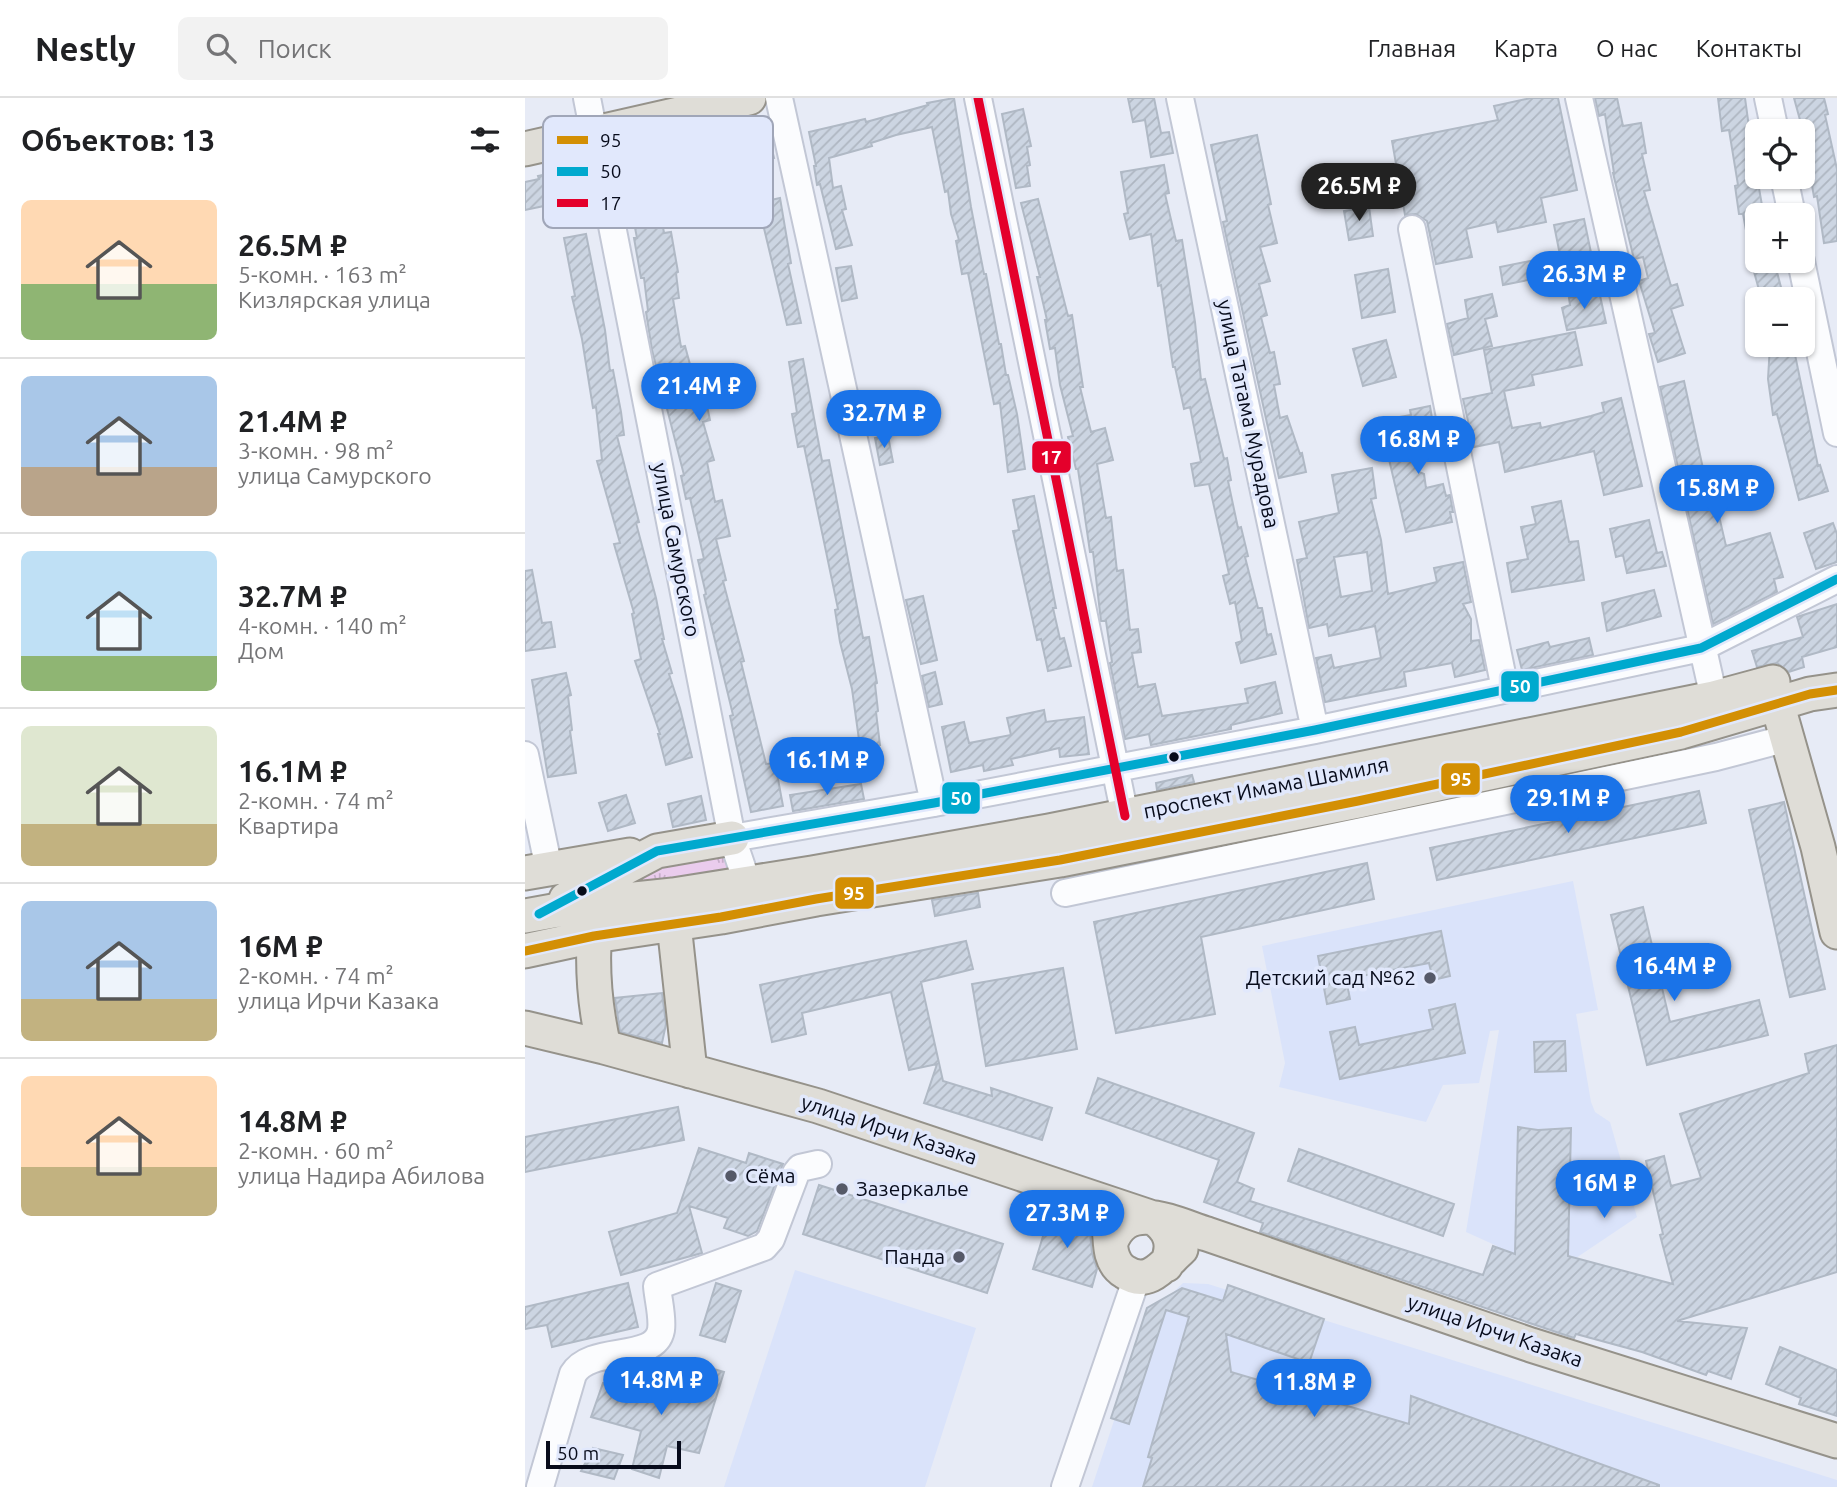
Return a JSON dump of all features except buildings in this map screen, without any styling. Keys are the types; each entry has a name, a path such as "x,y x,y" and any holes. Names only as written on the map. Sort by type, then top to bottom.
{"main road":[{"path":"591,115 657,98"},
{"path":"591,115 749,98"},
{"path":"525,127 543,124"},
{"path":"525,149 543,140"},
{"name":"проспект Имама Шамиля","path":"532,915 597,903 673,895 812,873 1716,709 1775,694 1837,668"},
{"name":"проспект Имама Шамиля","path":"1775,694 1810,694 1837,690"},
{"path":"1775,694 1818,847 1837,932"},
{"name":"проспект Имама Шамиля","path":"525,951 594,936 1073,857 1358,801 1681,732 1716,709"},
{"path":"537,871 732,838"},
{"path":"532,915 657,850"},
{"path":"597,903 592,948 596,1007 604,1047"},
{"path":"674,924 690,1071"},
{"name":"улица Ирчи Казака","path":"525,1028 818,1106 1207,1234 1531,1345 1837,1441"},
{"path":"1085,1195 1107,1220 1111,1231 1111,1242 1111,1251 1120,1268 1152,1271 1171,1257 1171,1238 1161,1223 1153,1218 1136,1217 1124,1222 1116,1230 1111,1242"},
{"path":"1152,1271 1188,1244 1207,1234"}],"street":[{"path":"779,98 934,803"},
{"path":"978,98 1125,816"},
{"name":"улица Татама Мурадова","path":"1181,98 1315,730"},
{"path":"1579,98 1716,709"},
{"path":"1768,98 1772,119"},
{"name":"улица Самурского","path":"613,228 732,838 747,882"},
{"path":"1412,229 1505,689"},
{"path":"1804,273 1837,433"},
{"path":"732,838 934,803 1315,730 1702,648 1837,579"},
{"path":"1065,893 1703,760 1788,738"},
{"path":"525,755 537,871"},
{"path":"540,1487 573,1374 579,1365 589,1360 648,1347 657,1340 661,1329 657,1286 764,1247 771,1239 796,1173 800,1168 818,1164"},
{"path":"1065,1487 1152,1271"}],"shaded area":[{"name":"Детский сад №62","path":"1573,881 1598,1010 1576,1014 1591,1102 1595,1112 1610,1122 1637,1217 1576,1258 1558,1252 1497,1275 1497,1246 1466,1232 1499,1030 1490,1031 1479,1083 1443,1085 1426,1122 1279,1087 1285,1063 1262,946"},
{"path":"795,1270 976,1328 925,1487 724,1487"},
{"path":"1183,1283 1208,1284 1837,1480 1837,1487 1092,1487 1149,1315"}],"green space":[{"path":"711,850 730,861 733,873 623,888 663,862"}],"transit line":[{"name":"17","path":"978,98 1125,816"},
{"name":"50","path":"539,914 657,851 934,803 1315,730 1701,648 1837,579"},
{"name":"95","path":"525,951 594,936 1060,860 1358,801 1681,732 1810,694 1837,690"}],"place":[{"name":"Детский сад №62","path":"1430,978"},
{"name":"Сёма","path":"731,1176"},
{"name":"Зазеркалье","path":"842,1189"},
{"name":"Панда","path":"959,1257"}]}
